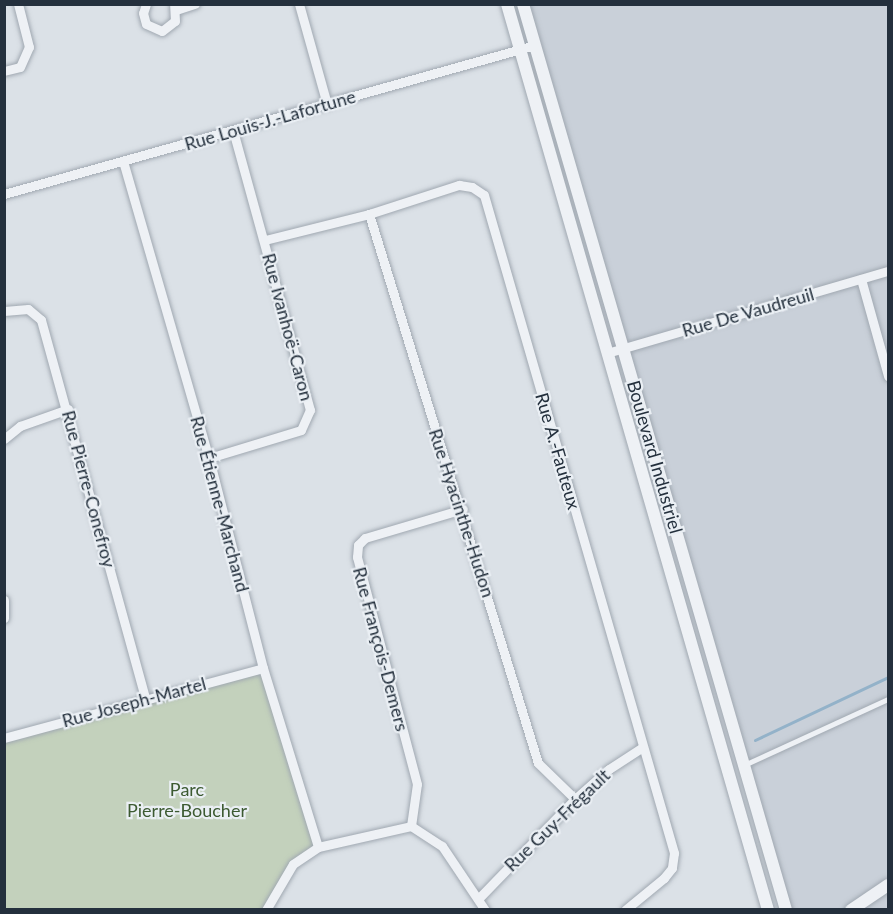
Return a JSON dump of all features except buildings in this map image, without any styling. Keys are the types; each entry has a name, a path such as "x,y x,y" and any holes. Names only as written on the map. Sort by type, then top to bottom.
{"street":[{"path":"4,71 20,67 29,47 18,4"},
{"path":"146,4 144,19 156,31 172,26 175,7 195,4"},
{"path":"299,4 327,104"},
{"name":"Boulevard Industriel","path":"507,4 768,909"},
{"name":"Boulevard Industriel","path":"524,4 786,909"},
{"name":"Rue Louis-J.-Lafortune","path":"4,194 535,45"},
{"path":"540,122 556,117"},
{"name":"Rue Ivanhoë-Caron","path":"209,458 301,430 308,422 310,410 233,130"},
{"name":"Rue Étienne-Marchand","path":"123,161 209,458 263,668 318,848"},
{"name":"Rue A.-Fauteux","path":"265,240 369,214 459,185 472,187 484,195 641,748 674,853 672,868 664,878 625,909"},
{"name":"Rue Hyacinthe-Hudon","path":"369,214 412,362 463,509 538,763 575,799"},
{"name":"Rue De Vaudreuil","path":"607,353 888,271"},
{"path":"861,279 888,376"},
{"name":"Rue Pierre-Conefroy","path":"4,310 28,309 41,320 68,409 145,698"},
{"path":"4,439 20,426 68,409"},
{"path":"634,445 650,442"},
{"path":"645,484 662,479"},
{"name":"Rue François-Demers","path":"411,826 417,784 357,557 358,545 365,538 463,509"},
{"path":"663,545 680,542"},
{"path":"4,600 4,618"},
{"path":"689,636 706,632"},
{"name":"Rue Joseph-Martel","path":"4,738 145,698 263,668"},
{"path":"714,724 731,719"},
{"name":"Rue Guy-Frégault","path":"478,899 575,799 609,769 641,748"},
{"path":"726,764 744,762"},
{"path":"266,909 293,864 318,848 411,826 442,846 485,909"},
{"path":"851,909 888,885"}],"lane":[{"path":"744,762 888,699"}],"shaded area":[{"path":"528,5 888,5 888,909 789,909"}],"green space":[{"name":"Parc Pierre-Boucher","path":"263,668 318,847 293,864 266,909 5,910 5,738"}],"waterway":[{"path":"755,740 888,677"}]}
